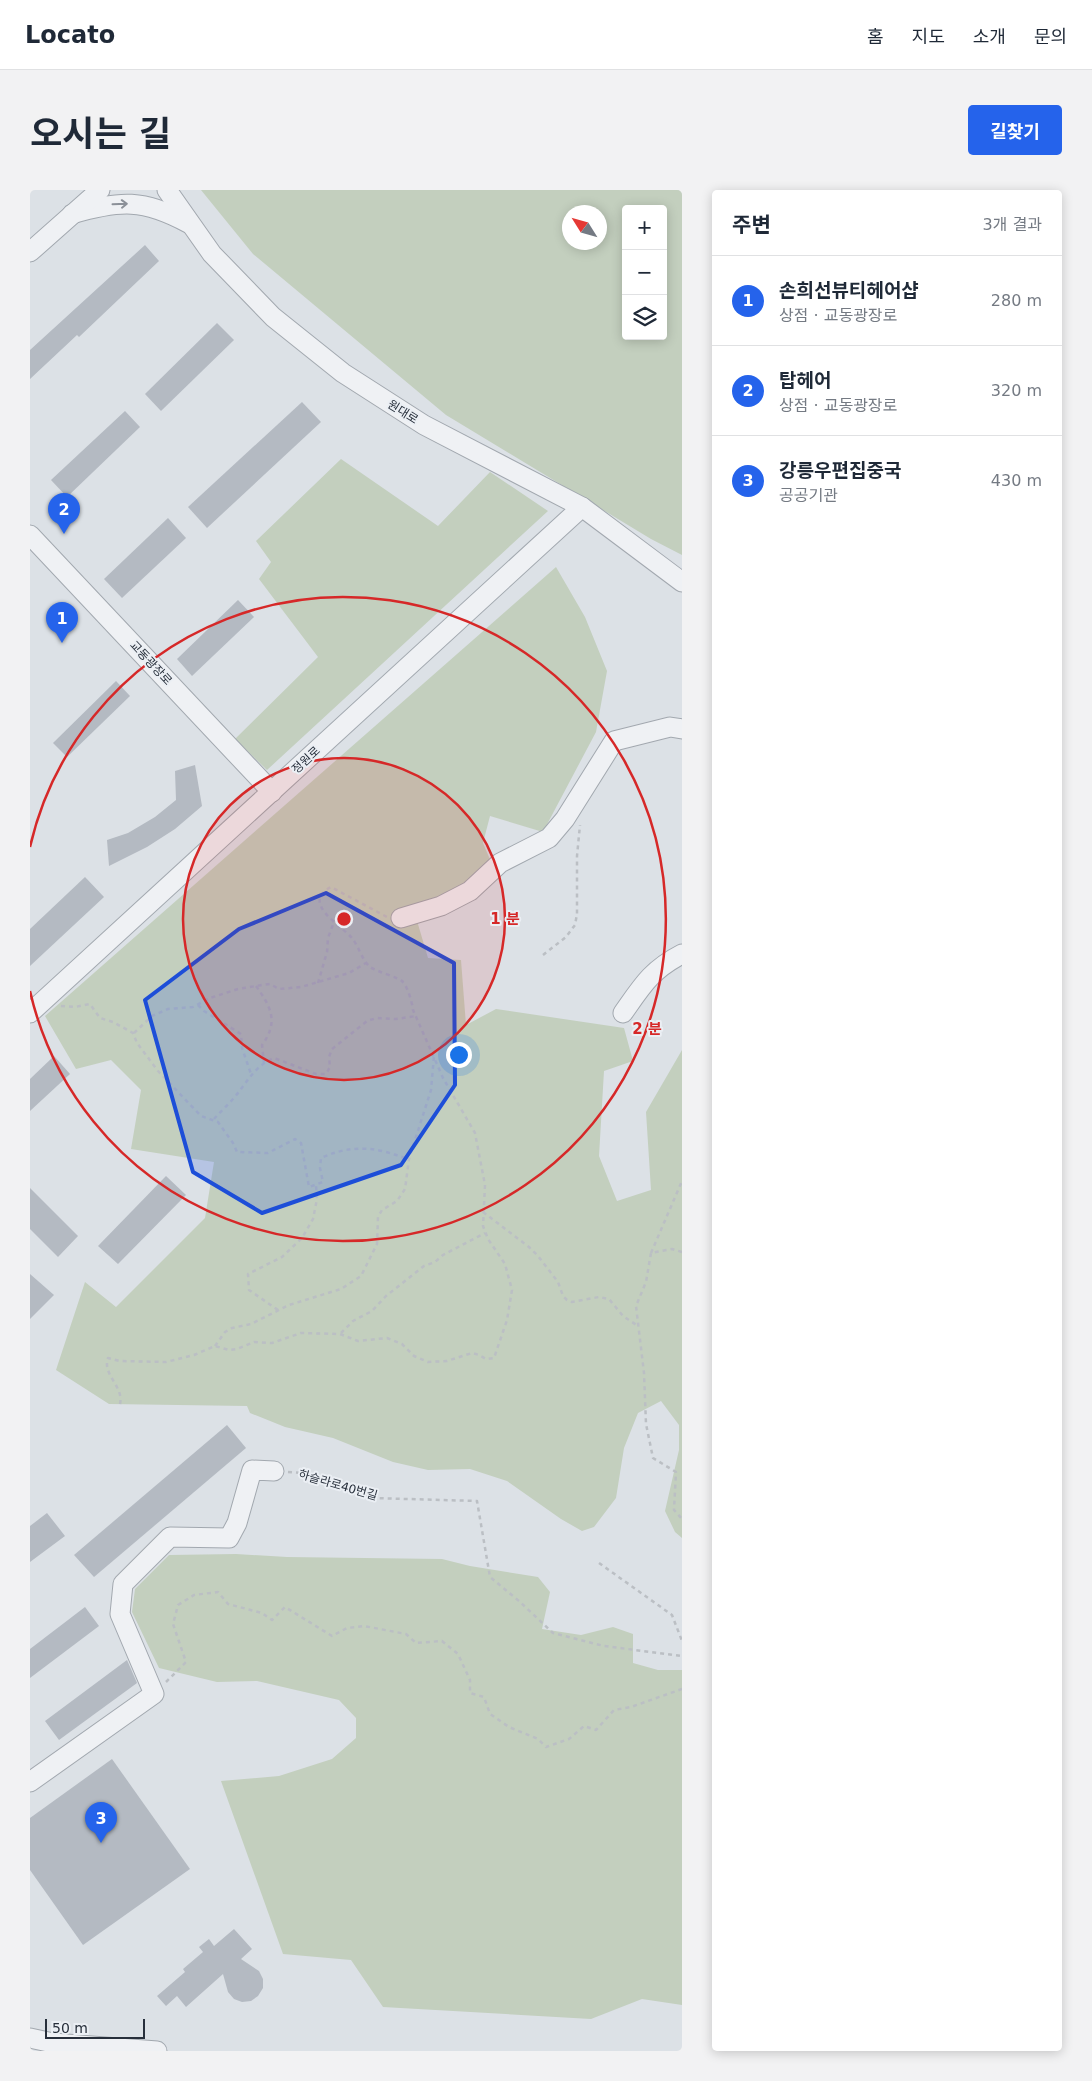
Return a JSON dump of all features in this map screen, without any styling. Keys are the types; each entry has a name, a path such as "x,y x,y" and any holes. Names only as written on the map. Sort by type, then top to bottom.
{"street":[{"path":"72,214 88,190"},
{"path":"30,252 100,190"},
{"name":"원대로","path":"167,190 212,254 273,317 343,374 424,425 582,507 682,582"},
{"path":"180,190 191,224"},
{"path":"72,214 98,206 115,204 151,206 191,224"},
{"name":"정원로","path":"30,1013 582,507"},
{"name":"교동광장로","path":"30,534 272,792"},
{"path":"401,918 441,906 470,890 500,863 549,838 565,819 614,741 670,727 682,729"},
{"path":"623,1014 649,977 664,963 682,954"},
{"path":"30,1782 154,1694 120,1614 123,1584 170,1538 229,1538 237,1523 252,1470 274,1471"},
{"path":"30,2038 53,2043 156,2051"}],"path":[{"path":"543,955 566,937 575,924 577,914 577,856 580,823"},
{"path":"215,1346 229,1350 254,1342 272,1342 301,1333 340,1334 358,1341 379,1338 396,1341 414,1356 428,1362 447,1361 472,1353 486,1360 494,1358 507,1320 512,1290 505,1264 485,1234 483,1212 485,1185 475,1134 452,1094 416,1016 412,999 402,981 366,963 361,950 353,939 327,916 320,908 319,902 321,895 331,887 351,897 359,904 372,908 379,914 401,918"},
{"path":"318,983 327,952 328,938 334,922"},
{"path":"133,1033 160,1011 168,1008 187,1008 198,1005 210,998 256,986 270,984 279,989 301,987 349,973 366,963"},
{"path":"256,986 272,1014 273,1020 268,1037 262,1045 264,1063"},
{"path":"45,1000 61,1006 75,1007 90,1004 100,1018 113,1022 133,1033 137,1042 158,1071 196,1112 206,1119 218,1122 229,1136 237,1152 268,1153 295,1139 301,1143 309,1187 323,1182 320,1168 321,1158 337,1150 364,1148 387,1152 409,1159"},
{"path":"198,1005 204,1011 241,1034 242,1048 251,1074"},
{"path":"213,1120 234,1098 251,1074 264,1063 274,1058 316,1074 326,1074 330,1067 328,1057 332,1049 367,1021 377,1018 396,1019 416,1016"},
{"path":"120,1404 120,1391 106,1364 108,1358 120,1361 158,1363 194,1356 215,1346 225,1332 232,1328 251,1324 278,1310 341,1289 361,1276 377,1244 379,1233 378,1217 382,1210 397,1201 404,1189 409,1159 431,1090 434,1056"},
{"path":"682,1181 651,1252 646,1282 636,1306 644,1373 646,1424 654,1458 676,1472 674,1510 682,1519"},
{"path":"278,1310 249,1290 248,1274 282,1257 302,1238 313,1220 317,1199 316,1185"},
{"path":"483,1212 529,1247 558,1282 563,1296 567,1300 572,1302 598,1297 609,1299 623,1316 638,1326"},
{"path":"340,1334 352,1321 372,1311 386,1296 424,1266 435,1262 444,1255 485,1234"},
{"path":"651,1252 672,1250 682,1252"},
{"name":"하슬라로40번길","path":"274,1471 302,1473 373,1498 477,1501 490,1577 520,1601 553,1633 604,1646 682,1656"},
{"path":"599,1563 672,1615 682,1641"},
{"path":"154,1694 186,1662 173,1624 178,1605 194,1595 218,1592 228,1604 262,1613 272,1620 285,1607 332,1636 347,1628 364,1626 406,1634 416,1643 442,1641 458,1654 470,1680 470,1693 484,1697 490,1714 508,1727 538,1739 546,1747 569,1739 584,1726 596,1730 614,1710 630,1707 682,1689"}],"highlighted area":[{"path":"326,893 454,963 455,1085 401,1165 262,1213 193,1172 145,1000 239,929"}],"green space":[{"path":"201,190 682,190 682,555 651,539 446,415 253,254"},
{"path":"341,459 438,526 490,472 548,511 267,770 235,739 318,657 259,579 271,562 256,541"},
{"path":"556,567 585,617 607,671 596,732 543,832 490,816 483,843 495,871 415,914 428,958 461,960 466,1025 496,1009 624,1028 633,1061 604,1071 599,1156 617,1201 651,1190 646,1112 682,1050 682,1538 675,1532 665,1511 679,1450 679,1425 661,1401 638,1413 624,1448 616,1498 594,1527 582,1531 561,1519 507,1481 470,1469 428,1470 393,1462 333,1438 285,1427 250,1413 247,1406 109,1404 56,1370 85,1282 116,1307 205,1218 214,1162 131,1149 141,1090 111,1060 76,1069 45,1016"},
{"path":"236,1554 287,1557 442,1559 470,1566 538,1577 550,1592 542,1629 581,1635 613,1627 633,1634 633,1663 658,1670 682,1670 682,2005 642,1999 591,2019 383,2007 351,1960 283,1954 221,1781 279,1776 332,1759 356,1738 356,1718 339,1700 257,1681 217,1682 159,1668 132,1612 135,1589 169,1555"}],"building":[{"path":"145,245 159,261 79,337 77,335 30,379 30,350"},
{"path":"217,323 234,340 161,411 145,394"},
{"path":"302,402 321,422 207,528 188,507"},
{"path":"125,411 140,427 67,497 51,480"},
{"path":"168,518 186,538 122,598 104,579"},
{"path":"238,600 254,617 192,676 177,659"},
{"path":"116,681 130,696 67,757 53,743"},
{"path":"195,765 202,806 175,829 147,847 109,866 107,840 128,833 155,817 176,800 175,771"},
{"path":"85,877 104,897 30,966 30,929"},
{"path":"54,1056 70,1074 30,1111 30,1079"},
{"path":"166,1176 186,1195 118,1264 98,1246"},
{"path":"30,1188 78,1236 58,1257 30,1229"},
{"path":"30,1274 54,1295 30,1319"},
{"path":"227,1425 246,1448 94,1577 74,1555"},
{"path":"47,1513 65,1536 30,1562 30,1526"},
{"path":"85,1607 99,1626 30,1678 30,1649"},
{"path":"127,1660 137,1683 59,1740 45,1721"},
{"path":"112,1759 190,1869 83,1945 30,1870 30,1818"},
{"path":"234,1929 252,1949 241,1959 259,1971 263,1979 263,1988 258,1996 251,2001 242,2002 234,1999 228,1992 223,1974 186,2007 177,1996 166,2006 157,1996 185,1972 183,1969 203,1952 199,1947 209,1939 214,1946"}],"place":[{"name":"탑헤어","path":"64,534"},
{"name":"손희선뷰티헤어샵","path":"62,643"},
{"name":"강릉우편집중국","path":"101,1843"}]}
